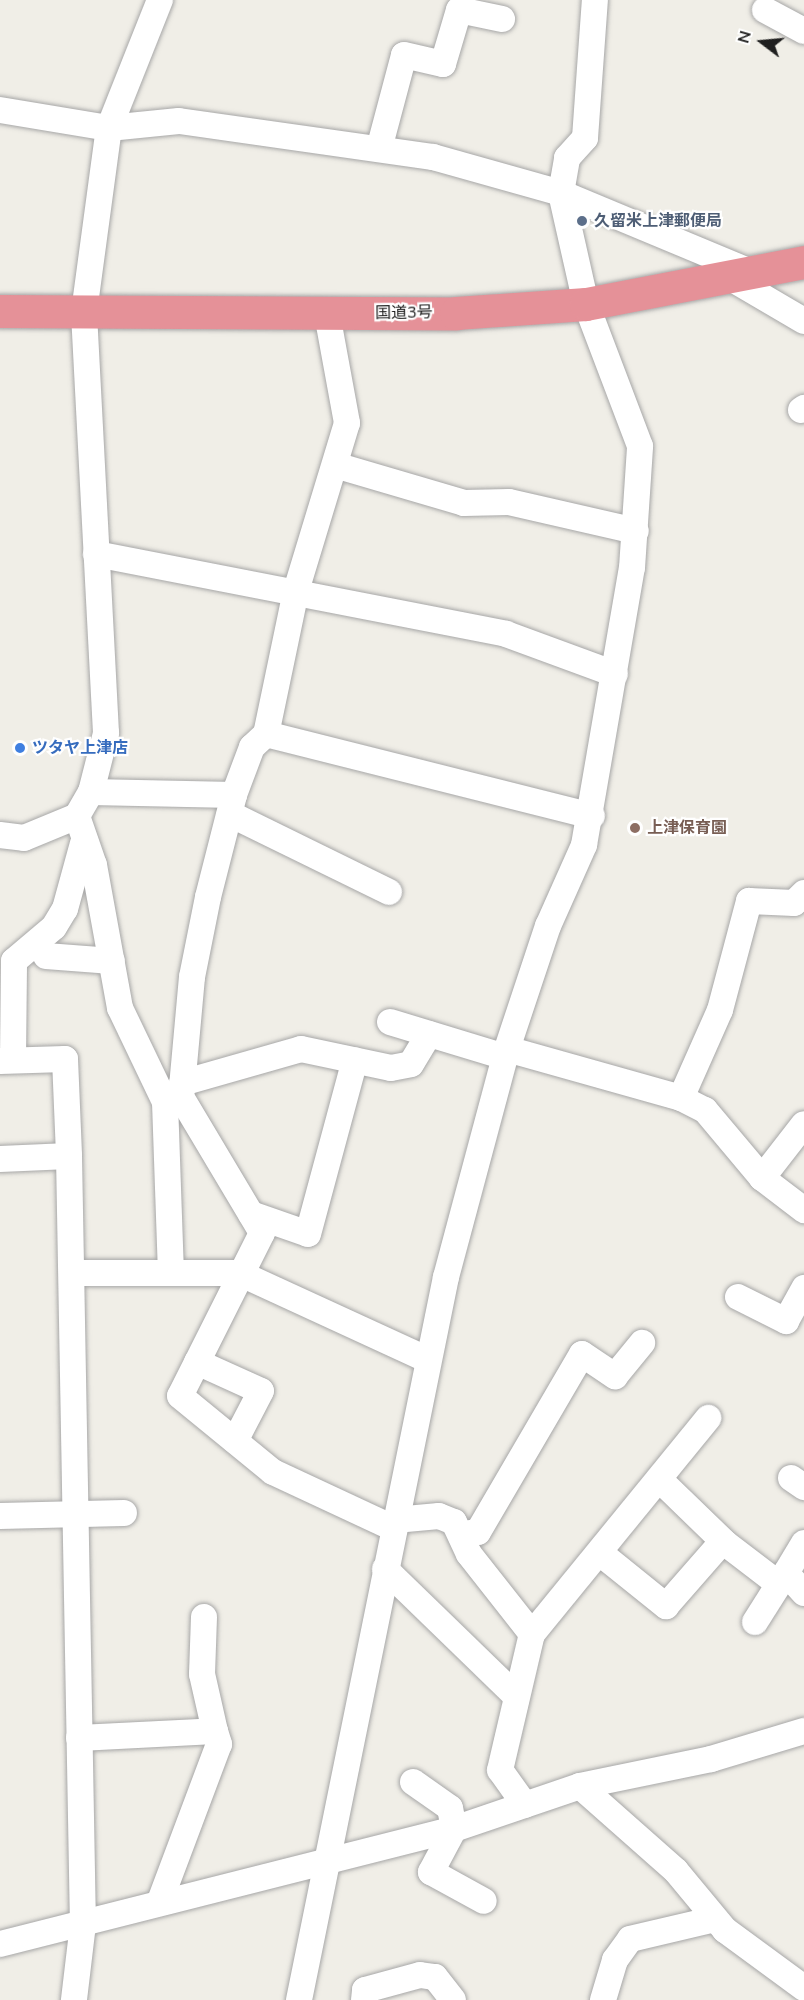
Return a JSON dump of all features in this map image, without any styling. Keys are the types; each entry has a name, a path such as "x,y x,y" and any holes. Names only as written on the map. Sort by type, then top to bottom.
{"highway":[{"name":"国道3号","path":"0,311 327,314 586,304 804,262"}],"street":[{"path":"74,2000 83,1924 73,1273 65,1059 6,1060 14,961 54,927 65,909 81,827 106,733 84,312 109,128 160,0"},
{"path":"299,2000 331,1858 385,1569 428,1360 506,1053 592,816 615,674 636,531 640,446 586,304 561,193 567,158 585,138 595,0"},
{"path":"379,149 405,55 443,64 459,10 502,19"},
{"path":"765,10 804,32"},
{"path":"0,110 109,128 179,121 433,157 561,193 741,275 804,321"},
{"path":"171,1272 176,1094 192,977 232,805 252,747 266,734 296,591 346,423 327,314"},
{"path":"335,465 464,503 509,502 636,531"},
{"path":"96,554 296,591 506,634 615,674"},
{"path":"266,734 592,816"},
{"path":"91,792 232,805 389,892"},
{"path":"0,835 24,838 81,827"},
{"path":"81,827 112,961 120,1008 262,1233 239,1273 180,1396 273,1472 394,1524 439,1516 454,1522 463,1534 469,1554 532,1634"},
{"path":"681,1098 720,1010 749,901 794,903 804,893"},
{"path":"46,956 112,961"},
{"path":"390,1022 681,1098 705,1110 762,1178 804,1210"},
{"path":"176,1094 301,1049 391,1068 411,1064 429,1034"},
{"path":"251,1214 308,1234 355,1060"},
{"path":"762,1178 804,1124"},
{"path":"0,1159 69,1156"},
{"path":"73,1273 239,1273 428,1360"},
{"path":"738,1297 786,1321 804,1288"},
{"path":"463,1534 478,1532 582,1354 615,1376 642,1343"},
{"path":"196,1362 261,1391 235,1441"},
{"path":"525,1804 500,1770 514,1694 532,1634 661,1480 708,1418"},
{"path":"661,1480 723,1541 804,1593"},
{"path":"0,1516 124,1513"},
{"path":"600,1553 666,1606 723,1541"},
{"path":"755,1622 804,1543"},
{"path":"385,1569 514,1694"},
{"path":"160,1900 219,1744 202,1674 204,1617"},
{"path":"79,1738 215,1731"},
{"path":"0,1944 83,1924 160,1900 454,1828 580,1786 711,1759 804,1731"},
{"path":"413,1782 450,1808 454,1828 431,1872 484,1901"},
{"path":"580,1786 676,1871 715,1919 804,1988"},
{"path":"603,2000 615,1960 630,1939 715,1919"},
{"path":"364,2000 365,1990 420,1975 435,1977 453,2000"}],"place":[{"name":"久留米上津郵便局","path":"582,221"},
{"name":"ツタヤ上津店","path":"20,748"},
{"name":"上津保育園","path":"635,828"}]}
